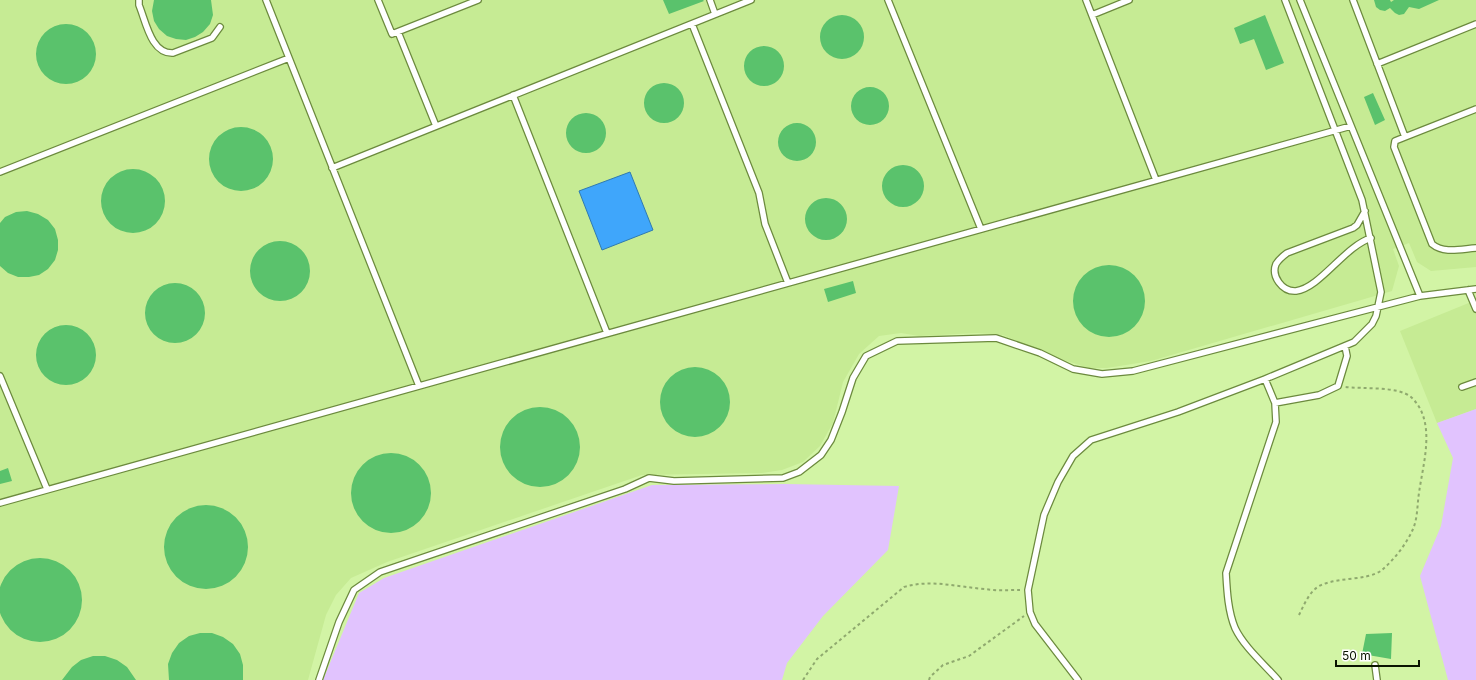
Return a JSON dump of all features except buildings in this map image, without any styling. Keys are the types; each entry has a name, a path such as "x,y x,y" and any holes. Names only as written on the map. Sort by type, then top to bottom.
{"lane":[{"path":"139,0 139,5 156,46 167,53 173,53 212,38 220,27"},
{"path":"266,0 419,386"},
{"path":"378,0 392,34 478,0"},
{"path":"710,0 715,14"},
{"path":"332,168 751,0"},
{"path":"889,0 981,229"},
{"path":"1086,0 1156,180"},
{"path":"1092,15 1129,0"},
{"path":"1078,680 1038,629 1030,612 1028,590 1044,515 1058,482 1073,456 1091,440 1178,412 1264,380 1354,342 1372,324 1379,307 1380,292 1366,211 1285,0"},
{"path":"1300,0 1420,296"},
{"path":"1353,0 1405,137"},
{"path":"692,24 759,193 765,224 788,283"},
{"path":"1377,64 1476,24"},
{"path":"398,32 436,126"},
{"path":"0,172 289,58"},
{"path":"513,95 606,334"},
{"path":"1476,109 1395,141 1394,147 1432,244 1444,250 1476,248"},
{"path":"0,503 1351,126"},
{"path":"1366,211 1357,225 1353,228 1287,253 1280,258 1276,264 1277,279 1284,289 1290,291 1301,290 1311,284 1360,243 1371,238"},
{"path":"319,680 339,622 354,590 380,572 625,489 649,478 674,481 782,478 799,472 821,455 831,440 853,378 866,356 897,341 996,338 1040,353 1073,370 1102,374 1133,371 1420,296 1476,289"},
{"path":"1468,290 1476,309"},
{"path":"1275,403 1319,395 1338,386 1347,356 1345,346"},
{"path":"0,376 48,489"},
{"path":"1264,380 1275,403 1276,422 1226,573 1227,592 1235,628 1251,651 1278,680"},
{"path":"1462,388 1476,382"},
{"path":"1374,665 1377,680"}],"path":[{"path":"1298,615 1315,589 1329,583 1357,578 1381,571 1400,551 1413,530 1417,517 1427,439 1425,424 1419,407 1410,396 1393,390 1338,386"},
{"path":"802,680 817,658 904,587 918,583 941,583 986,590 1028,590"},
{"path":"929,680 930,677 943,665 969,656 1030,612"}],"shaded area":[{"path":"0,0 1476,0 1476,267 1431,271 1417,262 1409,243 1393,249 1399,266 1392,291 1151,361 1107,368 1089,368 1057,358 1003,335 977,333 919,336 901,333 879,336 859,354 843,382 833,423 820,446 803,462 782,470 762,473 642,475 387,562 351,578 336,595 326,615 308,680 0,680"},
{"path":"1476,300 1476,409 1437,423 1400,331"},
{"path":"1476,409 1476,680 1448,680 1420,576 1441,526 1453,458 1437,423"},
{"path":"785,484 899,486 888,550 823,616 787,663 782,680 323,680 359,593 384,578 652,485"}],"water":[{"path":"630,172 653,230 602,250 579,191"}]}
